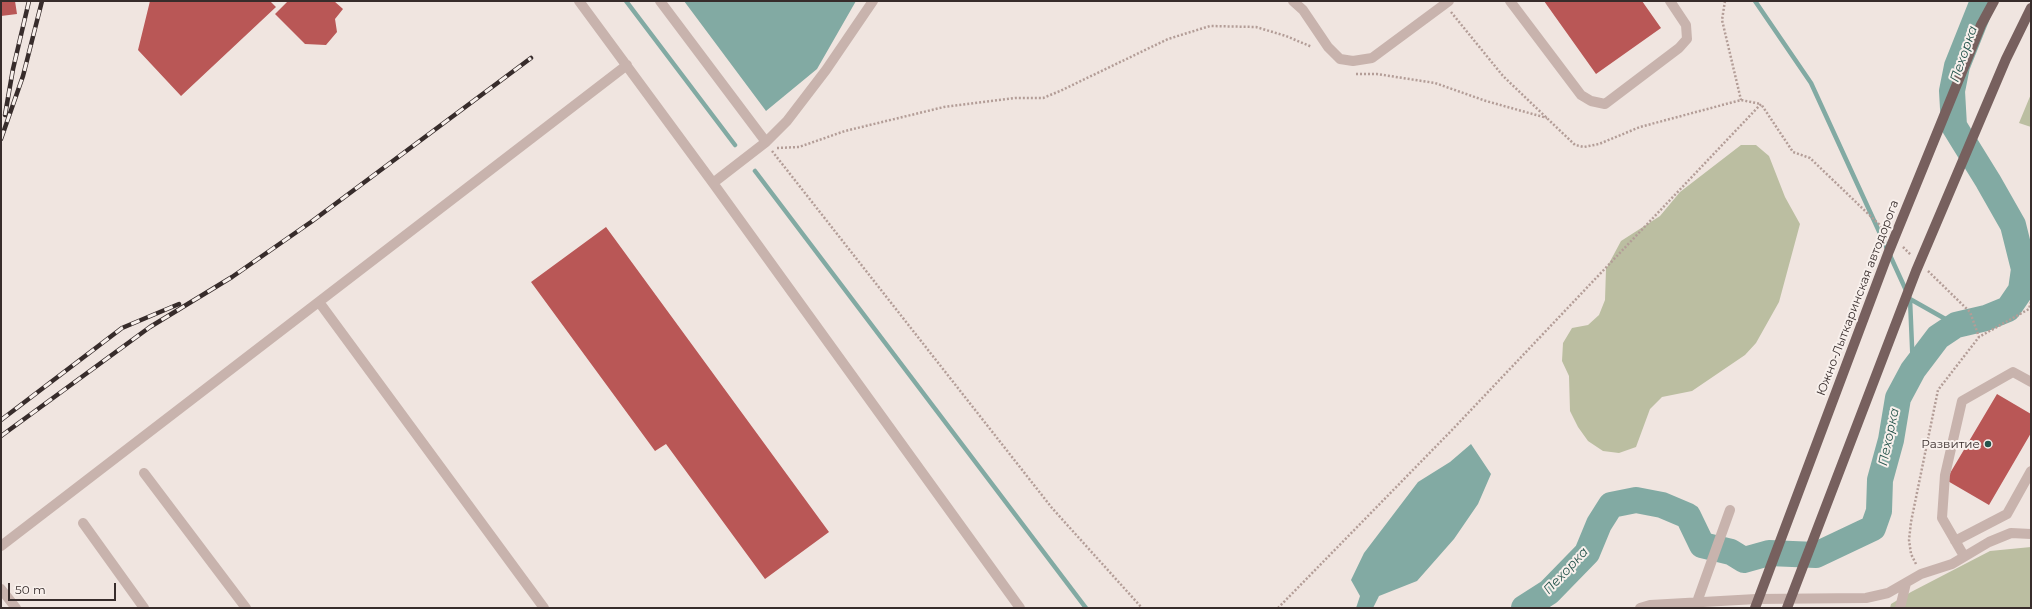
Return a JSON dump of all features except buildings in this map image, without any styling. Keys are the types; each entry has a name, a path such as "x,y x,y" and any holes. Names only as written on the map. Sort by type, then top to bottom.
{"main road":[{"name":"Южно-Лыткаринская автодорога","path":"1755,608 1889,251 1981,25 1994,1"},
{"path":"1787,608 1916,271 2006,59 2031,8"}],"street":[{"path":"579,1 713,183 1020,608"},
{"path":"660,1 768,145"},
{"path":"713,183 768,145 804,100 854,30 872,1"},
{"path":"1293,1 1303,10 1328,47 1340,59 1353,61 1372,58 1449,1"},
{"path":"1510,1 1581,95 1591,101 1605,104 1679,48 1687,39 1686,25 1670,1"},
{"path":"1,546 627,65"},
{"path":"319,302 544,608"},
{"path":"1964,556 1942,518 1945,475 1962,401 2013,372 2031,382"},
{"path":"1954,541 2007,514 2031,471"},
{"path":"144,473 246,608"},
{"path":"1697,602 1730,510"},
{"path":"83,523 144,608"},
{"path":"1640,608 1650,605 1756,599 1866,598 1888,593 1921,574 1952,564 1988,542 2011,533 2031,534"},
{"path":"1900,608 1906,583"},
{"path":"1,589 16,608"}],"path":[{"path":"1725,1 1722,20 1741,100"},
{"path":"768,145 799,147 845,131 944,107 1015,98 1042,98 1060,91 1168,39 1210,26 1256,27 1310,45 1315,51"},
{"path":"1353,73 1377,74 1435,83 1486,101 1547,118"},
{"path":"1278,608 1458,424 1761,104 1793,152 1810,158 1890,235"},
{"path":"768,145 1052,508 1142,608"},
{"path":"1901,246 1913,256"},
{"path":"1924,268 1970,312 1979,337"},
{"path":"1921,574 1911,554 1909,540 1911,522 1933,408 1938,390 1979,337 2029,309 2031,302"}],"green space":[{"path":"2031,94 2031,127 2019,123"},
{"path":"1741,145 1756,145 1769,156 1785,197 1800,224 1779,302 1756,343 1745,355 1692,391 1662,397 1650,409 1636,447 1619,453 1603,451 1588,441 1578,427 1570,411 1569,376 1562,361 1563,343 1572,328 1588,325 1599,315 1605,300 1606,269 1621,241 1660,216 1680,192"},
{"path":"2031,547 2031,608 1890,608 1891,604 1911,592 1990,551"}],"water":[{"path":"684,1 856,1 817,69 766,111"},
{"path":"1471,444 1491,474 1478,504 1454,539 1417,581 1379,596 1373,608 1356,608 1360,596 1351,580 1364,553 1418,482 1450,462"}],"waterway":[{"path":"626,1 735,145"},
{"path":"1755,1 1811,83 1910,299 1913,370"},
{"name":"Пехорка","path":"1524,608 1549,592 1587,553 1599,524 1611,505 1636,500 1662,505 1688,516 1702,545 1731,552 1744,560 1769,553 1816,555 1873,528 1879,511 1880,480 1891,440 1898,398 1913,370 1938,337 1956,325 1986,318 2008,309 2021,290 2024,269 2013,225 1954,126 1952,91 1957,66 1983,1"},
{"path":"755,171 1086,608"},
{"path":"1910,299 1956,325"}],"railway":[{"path":"5,115 13,69 29,1"},
{"path":"1,139 23,76 42,1"},
{"path":"1,436 150,327 232,277 311,222 531,58"},
{"path":"1,420 122,328 179,304"}],"place":[{"name":"Развитие","path":"1988,444"}]}
